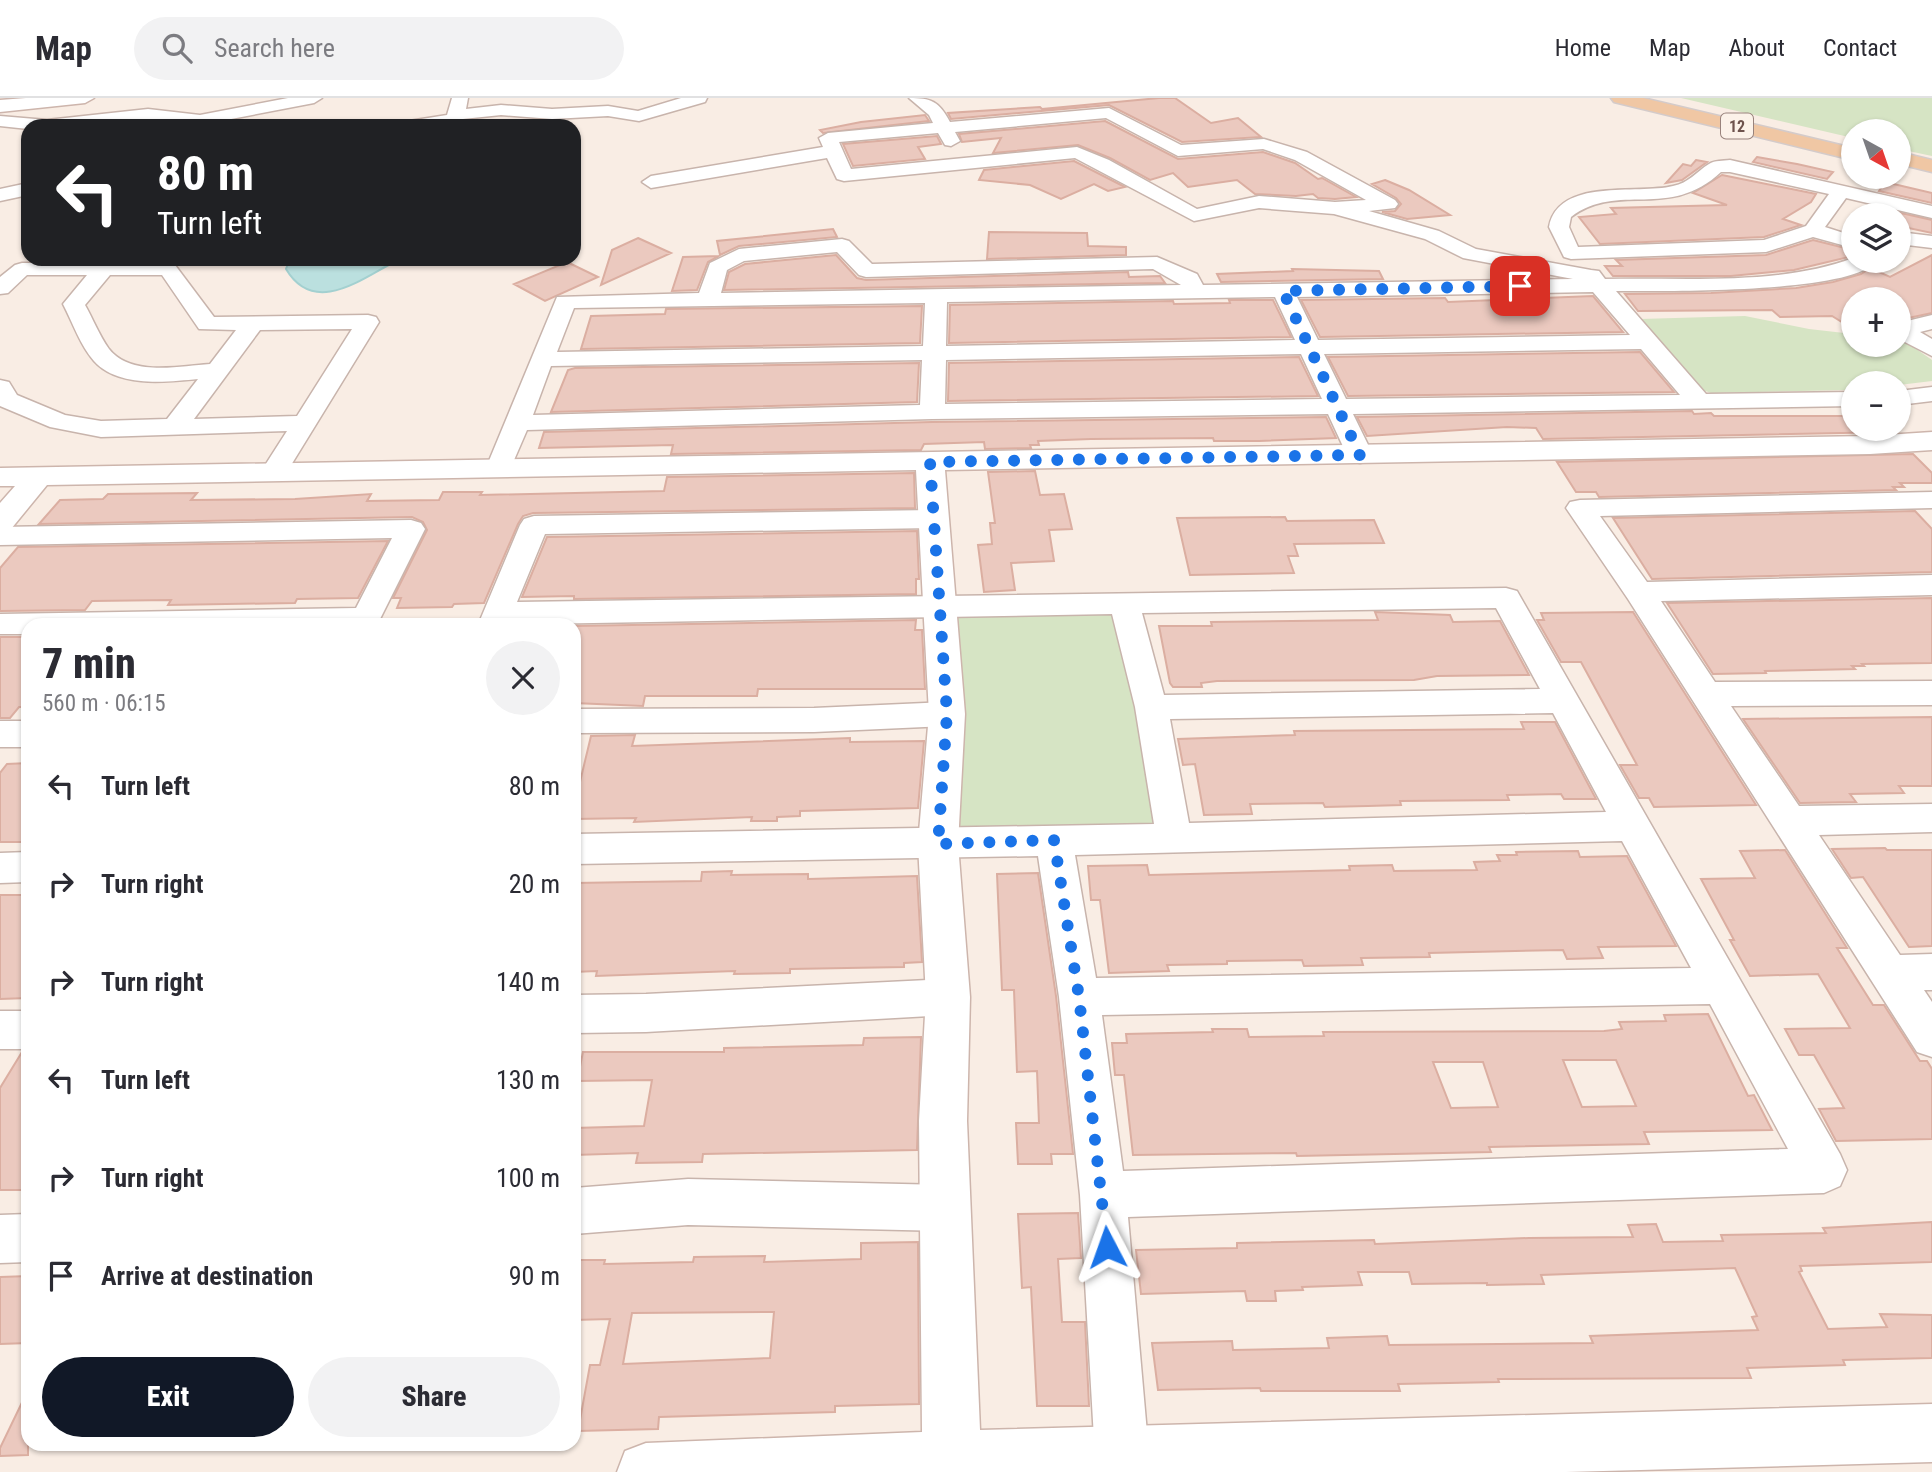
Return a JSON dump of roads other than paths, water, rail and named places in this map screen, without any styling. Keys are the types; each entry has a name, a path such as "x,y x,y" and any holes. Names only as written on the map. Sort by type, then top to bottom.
{"main road":[{"name":"12","path":"1620,98 1841,151"},
{"name":"12","path":"1648,98 1841,144"},
{"path":"1911,161 1932,166"},
{"path":"1911,168 1932,173"}],"street":[{"path":"0,106 85,98"},
{"path":"220,119 314,98"},
{"path":"458,107 551,114 589,111 639,116 699,98"},
{"path":"917,98 936,112 963,164"},
{"path":"581,121 589,111"},
{"path":"1153,155 1264,144 1301,156 1388,204 1335,208 1259,202 1194,215 1077,152 844,175 828,138 1109,113 1178,151"},
{"path":"99,119 148,114 178,119"},
{"path":"0,121 21,123"},
{"path":"651,182 834,151"},
{"path":"1103,164 1128,159"},
{"path":"1841,238 1813,230 1766,246 1571,253 1559,227 1561,215 1577,202 1678,192 1706,180 1716,167 1730,166 1932,212"},
{"path":"1293,177 1333,172"},
{"path":"0,195 21,190"},
{"path":"1813,230 1841,191"},
{"path":"1162,196 1188,192"},
{"path":"1335,208 1432,235 1470,254 1591,275 1699,402"},
{"path":"1911,238 1932,242"},
{"path":"708,300 717,267 739,255 842,245 866,271 1157,263 1189,279 1195,292"},
{"path":"105,268 74,304 106,361 133,372 149,374 216,370"},
{"path":"0,288 22,269 168,269 207,324 368,322 302,423 275,470"},
{"path":"499,468 565,302 1793,281 1841,271"},
{"path":"1283,291 1360,455"},
{"path":"932,412 936,295"},
{"path":"1932,322 1900,330 1932,349"},
{"path":"176,425 252,325"},
{"path":"543,359 1646,342"},
{"path":"0,387 7,400 59,422 101,429 302,423"},
{"path":"1911,397 1932,394"},
{"path":"517,423 932,412 1841,399"},
{"path":"0,477 275,470 1360,455 1856,445 1932,441"},
{"path":"930,462 947,714 938,844 948,998 943,1121 952,1466"},
{"path":"0,522 38,477"},
{"path":"1932,500 1580,508 1639,592 1932,1038"},
{"path":"496,618 534,525 934,519"},
{"path":"0,536 411,529 366,618"},
{"path":"1639,592 1932,585"},
{"path":"530,618 940,606 1506,598 1824,1170 1103,1195"},
{"path":"1124,603 1151,707 1174,837"},
{"path":"0,624 21,624"},
{"path":"1706,694 1932,693"},
{"path":"1151,707 1564,702"},
{"path":"581,721 814,720 947,714"},
{"path":"0,734 21,734"},
{"path":"1791,821 1932,818"},
{"path":"581,849 938,844 1633,825"},
{"path":"1054,840 1079,997 1103,1195 1122,1455"},
{"path":"0,867 21,867"},
{"path":"1891,972 1932,972"},
{"path":"1079,997 1721,986"},
{"path":"581,1014 948,998"},
{"path":"0,1030 21,1030"},
{"path":"581,1210 688,1202 945,1208"},
{"path":"0,1239 21,1238"},
{"path":"646,1472 952,1466 1122,1455 1512,1459 1932,1433"}],"water":[{"path":"287,266 387,266 352,285 324,292 310,290 297,283 286,269"}]}
